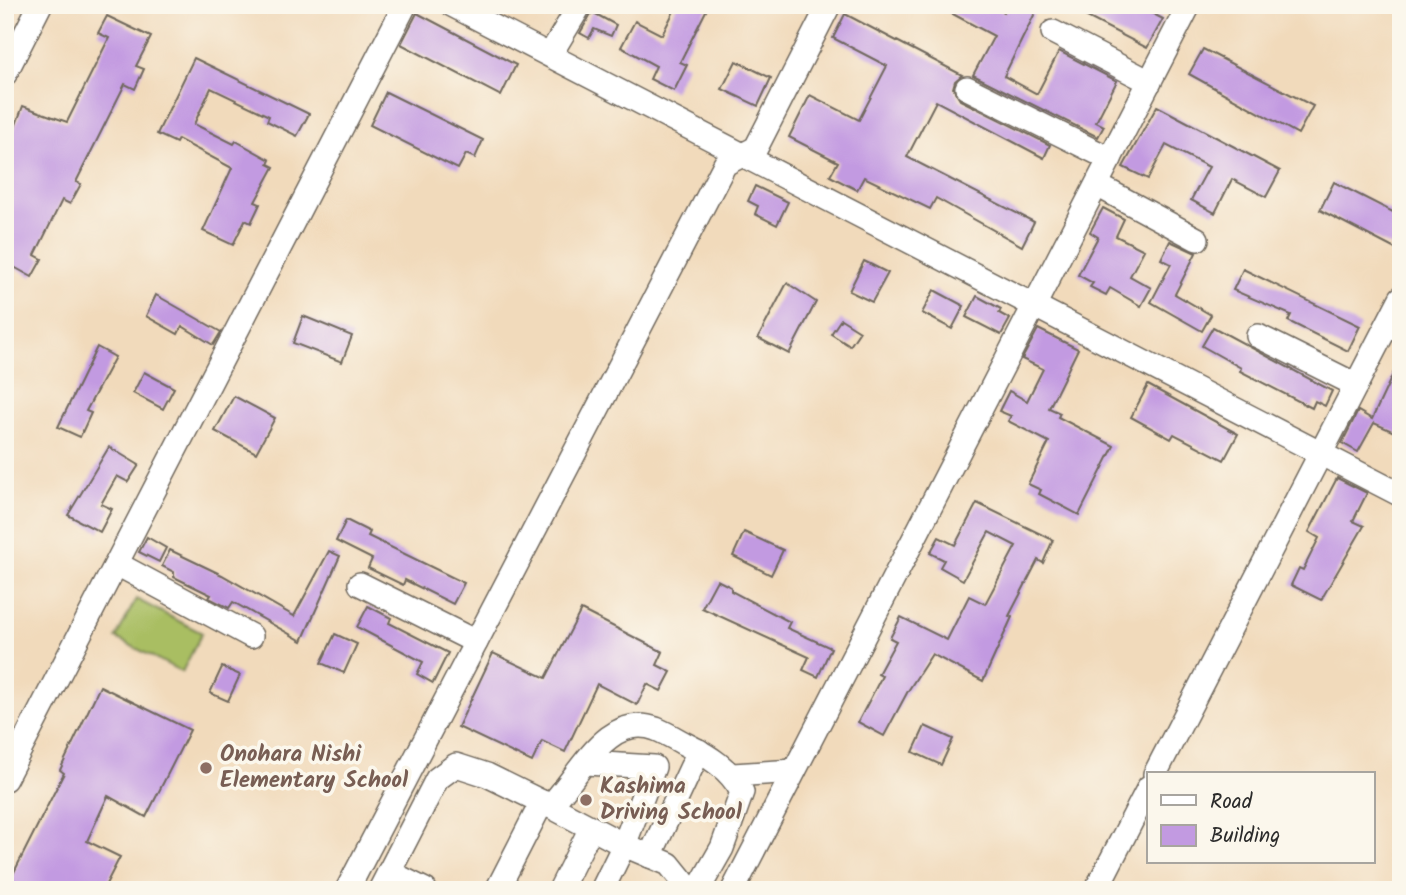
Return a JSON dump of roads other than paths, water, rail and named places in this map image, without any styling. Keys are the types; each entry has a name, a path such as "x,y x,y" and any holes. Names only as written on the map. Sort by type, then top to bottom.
{"street":[{"path":"5,74 40,5"},
{"path":"5,779 405,5"},
{"path":"452,5 1401,495"},
{"path":"550,55 580,5"},
{"path":"347,890 725,164 756,148 829,5"},
{"path":"733,890 1189,5"},
{"path":"1053,32 1150,82"},
{"path":"967,88 1110,159"},
{"path":"1097,185 1197,239"},
{"path":"1156,772 1401,299"},
{"path":"1258,336 1356,385"},
{"path":"117,564 251,636"},
{"path":"360,584 477,642"},
{"path":"497,890 546,804 586,763 601,742 623,727 653,728 699,751 733,775 743,792 722,848 698,890"},
{"path":"650,856 699,751"},
{"path":"586,763 654,767 624,845 603,890"},
{"path":"425,890 385,881 436,779 456,765 487,775 624,845 669,864 690,890"},
{"path":"733,775 794,771"},
{"path":"1096,890 1147,791"},
{"path":"560,890 591,828"}],"place":[{"name":"Onohara Nishi Elementary School","path":"206,768"},
{"name":"Kashima Driving School","path":"586,800"}]}
